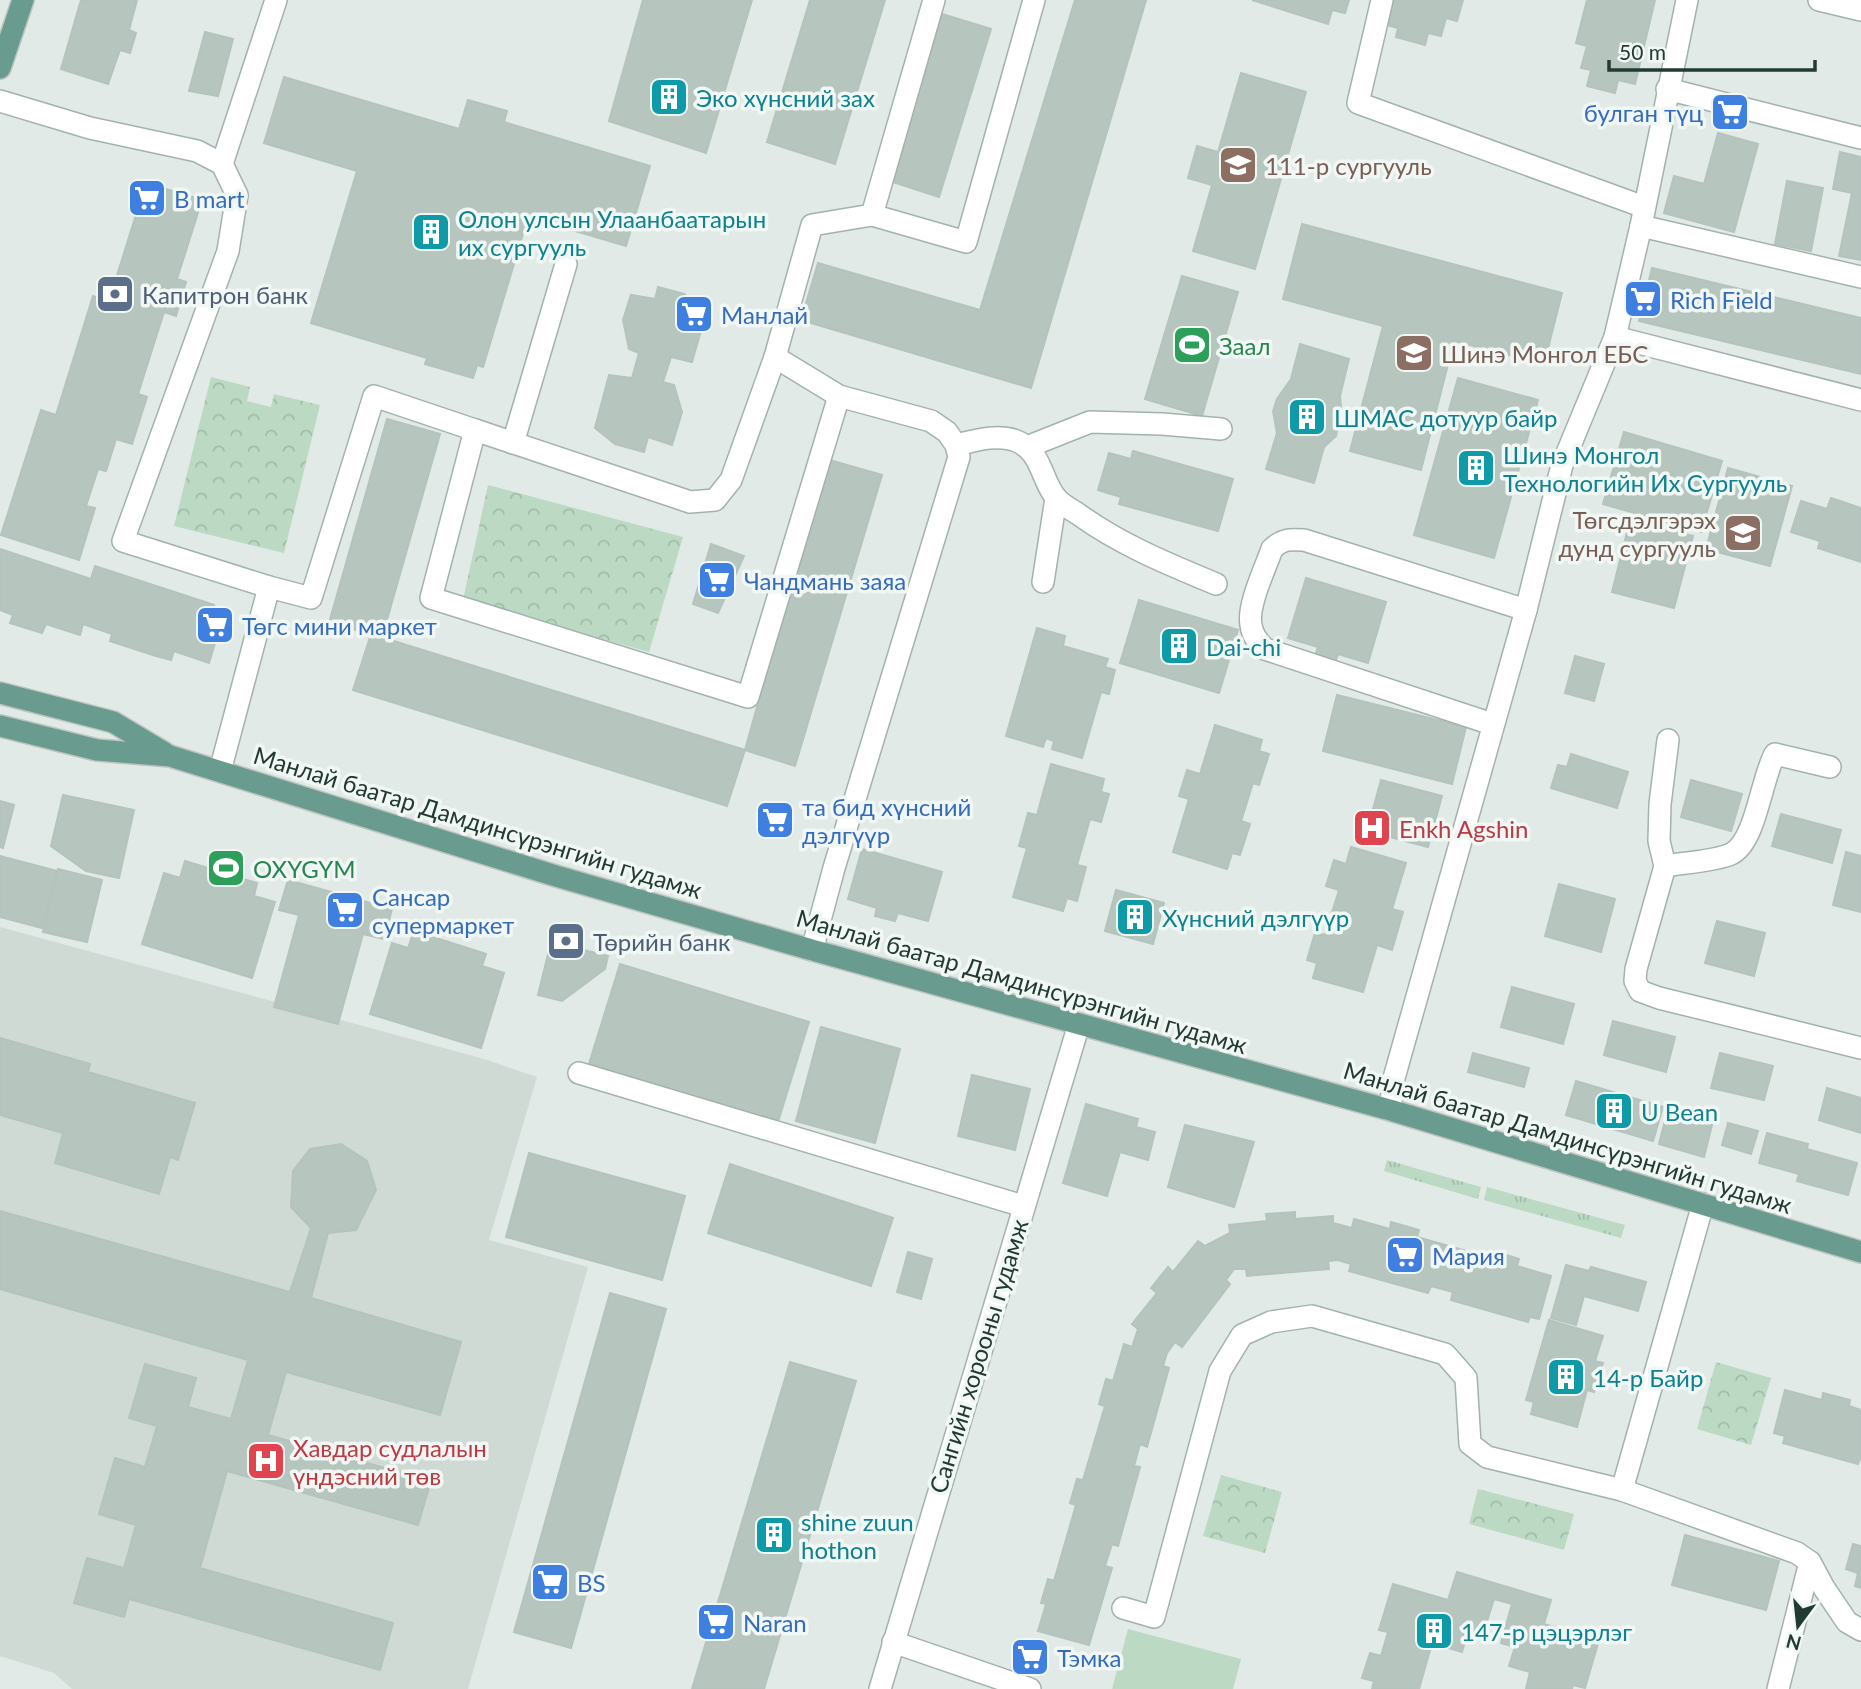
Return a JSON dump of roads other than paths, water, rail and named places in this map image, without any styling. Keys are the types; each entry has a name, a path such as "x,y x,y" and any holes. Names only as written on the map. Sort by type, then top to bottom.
{"main road":[{"path":"0,68 23,0"},
{"name":"Манлай баатар Дамдинсүрэнгийн гудамж","path":"0,693 113,722 170,756"},
{"name":"Манлай баатар Дамдинсүрэнгийн гудамж","path":"0,726 97,750 170,756 556,876 1390,1110 1861,1252"}],"street":[{"path":"222,164 276,0"},
{"path":"872,215 934,0"},
{"path":"0,102 90,128 197,151 222,164 237,195 228,251 123,541 311,598 374,396 690,502 715,500 731,480 775,356 812,225 872,215 966,242 1034,0"},
{"path":"1382,0 1358,103 1643,216 1861,277"},
{"path":"1390,1110 1394,1078 1526,610 1562,464 1615,337 1643,216 1687,0"},
{"path":"1819,0 1861,10"},
{"path":"1667,89 1861,138"},
{"path":"513,443 566,264"},
{"path":"1615,337 1861,400"},
{"path":"775,356 839,396 931,421 947,432 956,445 959,457 834,868 812,950"},
{"path":"475,430 431,598 748,697 839,396"},
{"path":"1027,447 1090,422 1221,429"},
{"path":"956,445 996,437 1013,440 1027,447 1043,470 1056,498 1098,529 1142,554 1216,584"},
{"path":"1043,582 1056,498"},
{"path":"1492,724 1265,649 1257,641 1251,627 1250,615 1272,550 1279,542 1288,539 1304,540 1526,610"},
{"path":"220,771 269,587"},
{"path":"1668,740 1660,804 1660,841 1665,866 1636,969 1635,981 1640,991 1861,1048"},
{"path":"1665,866 1732,854 1745,841 1768,766 1775,754 1830,766"},
{"name":"Сангийн хорооны гудамж","path":"880,1689 1079,1024"},
{"path":"579,1073 1023,1206"},
{"path":"1622,1490 1703,1203"},
{"path":"1123,1608 1154,1617 1220,1371 1242,1335 1271,1322 1312,1316 1445,1354 1466,1378 1470,1444 1488,1457 1622,1490 1797,1553 1810,1562 1847,1622 1861,1630"},
{"path":"1778,1689 1810,1562"},
{"path":"893,1642 1030,1689"}],"place":[{"name":"Эко хүнсний зах","path":"669,97"},
{"name":"булган түц","path":"1730,112"},
{"name":"111-р сургууль","path":"1238,165"},
{"name":"B mart","path":"147,198"},
{"name":"Олон улсын Улаанбаатарын их сургууль","path":"431,232"},
{"name":"Капитрон банк","path":"115,294"},
{"name":"Rich Field","path":"1643,299"},
{"name":"Манлай","path":"694,314"},
{"name":"Заал","path":"1192,345"},
{"name":"Шинэ Монгол ЕБС","path":"1414,353"},
{"name":"ШМАС дотуур байр","path":"1307,417"},
{"name":"Шинэ Монгол Технологийн Их Сургууль","path":"1476,468"},
{"name":"Төгсдэлгэрэх дунд сургууль","path":"1743,533"},
{"name":"Чандмань заяа","path":"717,580"},
{"name":"Төгс мини маркет","path":"215,625"},
{"name":"Dai-chi","path":"1179,646"},
{"name":"та бид хүнсний дэлгүүр","path":"775,820"},
{"name":"Enkh Agshin","path":"1372,828"},
{"name":"OXYGYM","path":"226,868"},
{"name":"Сансар супермаркет","path":"345,910"},
{"name":"Хүнсний дэлгүүр","path":"1135,917"},
{"name":"Төрийн банк","path":"566,941"},
{"name":"U Bean","path":"1614,1111"},
{"name":"Мария","path":"1405,1255"},
{"name":"14-р Байр","path":"1566,1377"},
{"name":"Хавдар судлалын үндэсний төв","path":"266,1461"},
{"name":"shine zuun hothon","path":"774,1535"},
{"name":"BS","path":"550,1582"},
{"name":"Naran","path":"716,1622"},
{"name":"147-р цэцэрлэг","path":"1434,1631"},
{"name":"Тэмка","path":"1030,1657"}]}
